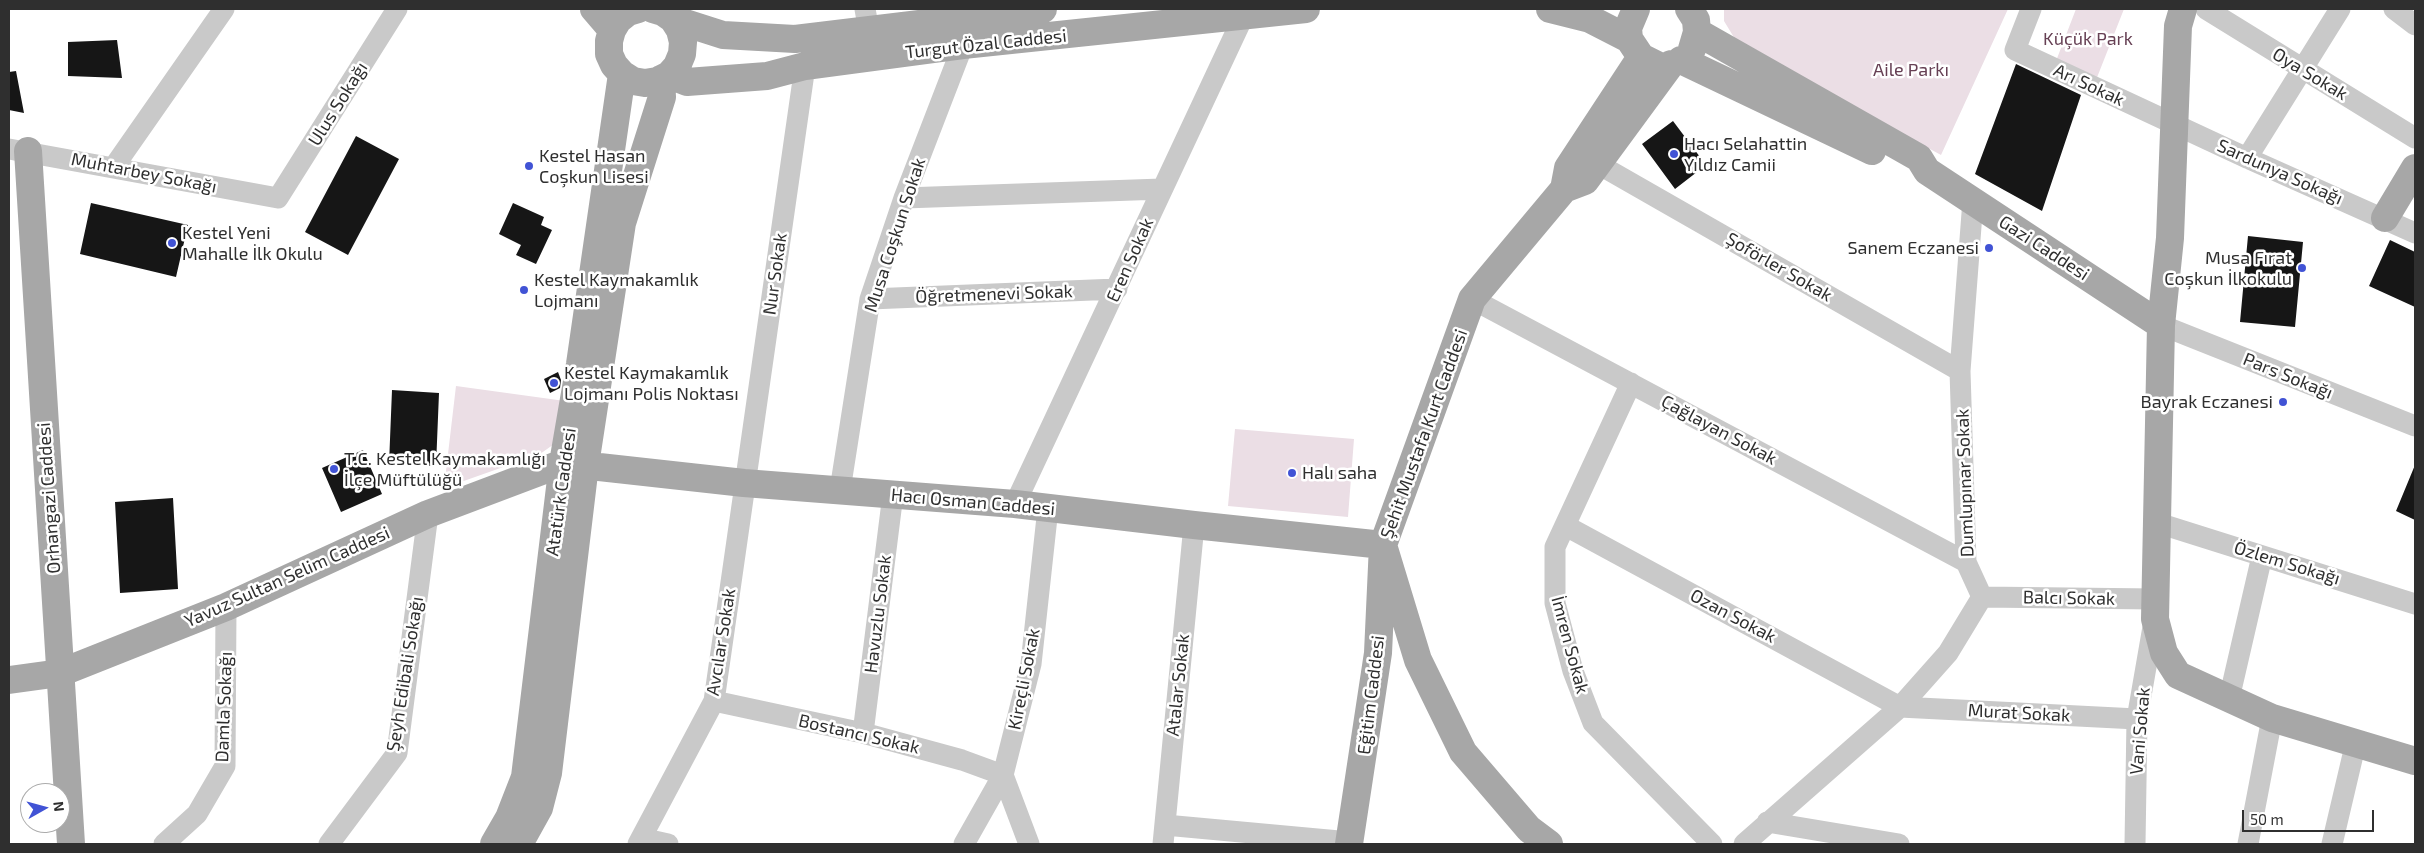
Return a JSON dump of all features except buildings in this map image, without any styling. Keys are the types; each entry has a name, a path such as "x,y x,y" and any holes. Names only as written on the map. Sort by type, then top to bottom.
{"main road":[{"path":"594,9 641,13 680,30 683,42 682,54 677,66 665,77 645,83 633,81 622,74 614,65 609,54 608,41 641,13"},
{"name":"Turgut Özal Caddesi","path":"641,13 723,35 795,39 867,20 1043,9"},
{"name":"Turgut Özal Caddesi","path":"665,77 688,82 732,80 767,76 805,66 963,45 1306,9"},
{"path":"1550,9 1590,19 1635,48"},
{"path":"1635,48 1628,28 1636,9"},
{"path":"2183,9 2178,26 2170,238 2161,325 2155,609 2164,654 2178,675 2229,700 2272,718 2415,761"},
{"name":"Gazi Caddesi","path":"1696,17 1919,158 1927,171 2161,325"},
{"name":"Şehit Mustafa Kurt Caddesi","path":"1564,189 1585,181 1676,62 1690,53 1696,43 1696,17"},
{"name":"Gazi Caddesi","path":"1635,48 1650,63 1676,62 1913,172 1927,171"},
{"name":"Şehit Mustafa Kurt Caddesi","path":"1535,839 1463,752 1418,660 1383,545 1472,299 1564,189 1568,168 1635,48"},
{"name":"Atatürk Caddesi","path":"494,844 509,818 525,777 590,366 622,74"},
{"name":"Atatürk Caddesi","path":"590,366 622,223 662,97 665,77"},
{"name":"Orhangazi Caddesi","path":"18,150 60,673 71,844"},
{"path":"2385,218 2415,168"},
{"name":"Atatürk Caddesi","path":"519,844 539,808 548,773 574,464"},
{"name":"Hacı Osman Caddesi","path":"574,464 744,483 1015,504 1194,526 1383,545"},
{"name":"Yavuz Sultan Selim Caddesi","path":"9,680 60,673 226,607 428,514 574,464"},
{"name":"Eğitim Caddesi","path":"1349,843 1378,653 1383,545"}],"street":[{"path":"113,168 224,9"},
{"name":"Ulus Sokağı","path":"278,198 397,9"},
{"name":"Arı Sokak","path":"2031,9 2015,50 2175,125"},
{"name":"Oya Sokak","path":"2206,9 2415,138"},
{"path":"2247,158 2340,9"},
{"path":"2394,9 2415,25"},
{"name":"Eren Sokak","path":"1015,504 1244,15"},
{"name":"Musa Coşkun Sokak","path":"840,490 870,299 904,198 963,45"},
{"name":"Nur Sokak","path":"744,483 805,66"},
{"name":"Sardunya Sokağı","path":"2175,125 2415,233"},
{"name":"Muhtarbey Sokağı","path":"18,150 278,198"},
{"name":"Şoförler Sokak","path":"1598,164 1960,371"},
{"path":"904,198 1162,189"},
{"name":"Dumlupınar Sokak","path":"1973,200 1960,371 1966,562 1982,597"},
{"name":"Öğretmenevi Sokak","path":"870,299 1117,289"},
{"name":"Çağlayan Sokak","path":"1472,299 1966,562"},
{"name":"Pars Sokağı","path":"2161,325 2415,426"},
{"name":"İmren Sokak","path":"1631,383 1555,547 1555,603 1573,671 1593,723 1712,844"},
{"name":"Avcılar Sokak","path":"640,841 714,701 744,483"},
{"name":"Havuzlu Sokak","path":"864,733 893,494"},
{"name":"Kireçli Sokak","path":"964,844 1003,775 1031,664 1048,508"},
{"name":"Şeyh Edibali Sokağı","path":"329,844 397,753 428,514"},
{"name":"Özlem Sokağı","path":"2158,523 2415,604"},
{"name":"Atalar Sokak","path":"1164,835 1194,526"},
{"name":"Ozan Sokak","path":"1566,526 1900,706"},
{"path":"2229,700 2262,556"},
{"path":"1744,844 1900,706 1948,653 1982,597"},
{"name":"Balcı Sokak","path":"1982,597 2155,609"},
{"name":"Damla Sokağı","path":"164,844 197,814 225,766 226,607"},
{"name":"Vani Sokak","path":"2135,844 2137,719 2155,609"},
{"name":"Bostancı Sokak","path":"714,701 864,733 962,760 1003,775"},
{"name":"Murat Sokak","path":"1900,706 2137,719"},
{"path":"2248,844 2272,718"},
{"path":"2332,844 2356,742"},
{"path":"1003,775 1029,844"},
{"path":"1768,822 1899,844"},
{"path":"1164,835 1349,843"},
{"path":"640,841 668,844"}],"green space":[{"name":"Aile Parkı","path":"1724,9 2008,9 1941,155 1738,44 1724,21"},
{"name":"Küçük Park","path":"2076,9 2124,9 2096,80 2056,61"},
{"path":"456,386 565,401 557,442 540,454 444,488"},
{"name":"Halı saha","path":"1235,429 1354,439 1348,517 1228,506"}],"place":[{"name":"Hacı Selahattin Yıldız Camii","path":"1674,154"},
{"name":"Kestel Hasan Coşkun Lisesi","path":"529,166"},
{"name":"Kestel Yeni Mahalle İlk Okulu","path":"172,243"},
{"name":"Sanem Eczanesi","path":"1989,248"},
{"name":"Musa Fırat Coşkun İlkokulu","path":"2302,268"},
{"name":"Kestel Kaymakamlık Lojmanı","path":"524,290"},
{"name":"Kestel Kaymakamlık Lojmanı Polis Noktası","path":"554,383"},
{"name":"Bayrak Eczanesi","path":"2283,402"},
{"name":"T.C. Kestel Kaymakamlığı İlçe Müftülüğü","path":"334,469"},
{"name":"Halı saha","path":"1292,473"}]}
